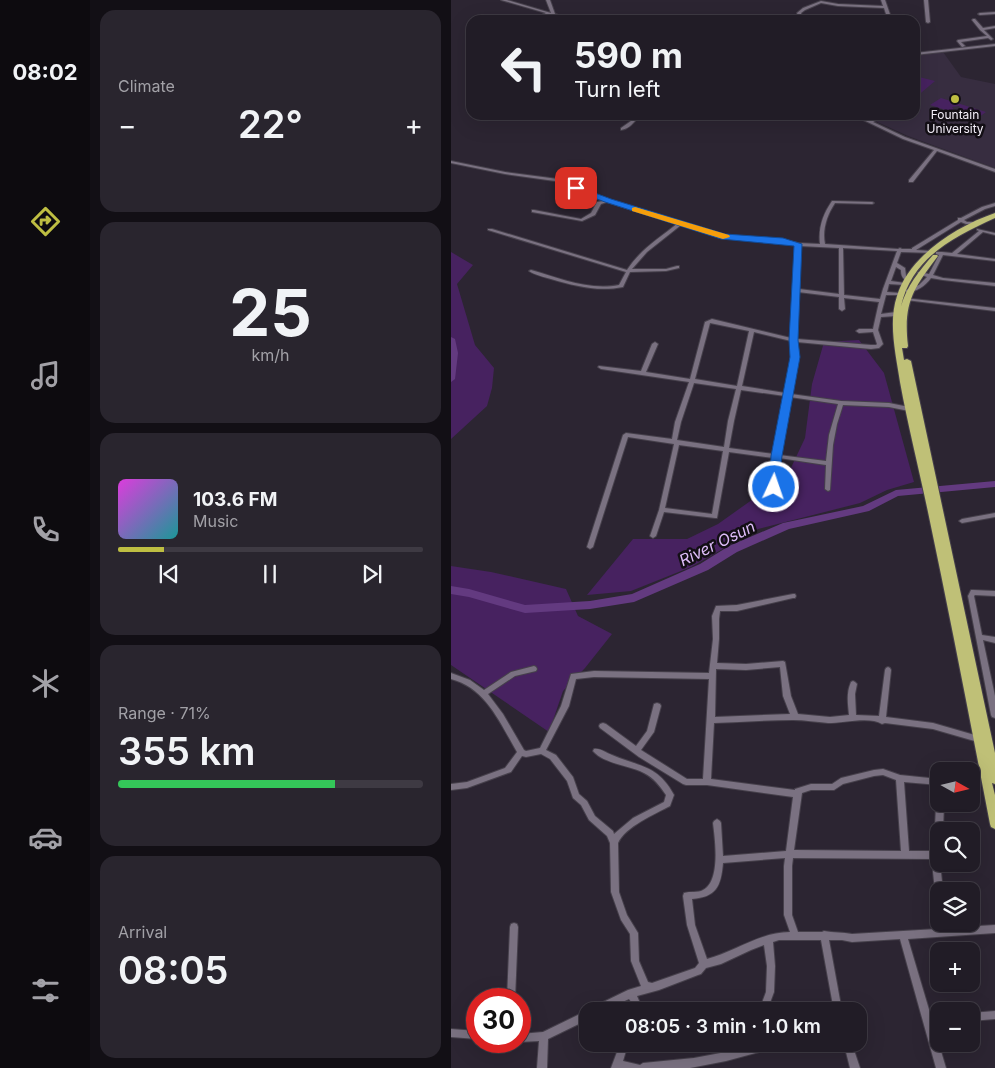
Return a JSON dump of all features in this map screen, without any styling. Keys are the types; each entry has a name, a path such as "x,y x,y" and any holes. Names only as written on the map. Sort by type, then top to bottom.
{"highway":[{"path":"979,228 995,215"},
{"path":"995,220 949,244 916,272 905,290 895,314 909,409 935,509 995,779"},
{"path":"916,272 905,290 902,322 923,459"},
{"path":"987,740 995,824"}],"street":[{"path":"503,0 557,15"},
{"path":"549,0 551,13"},
{"path":"926,0 927,22"},
{"path":"872,6 883,1 887,15"},
{"path":"800,15 799,13 804,8 821,2 838,5 885,7"},
{"path":"546,15 551,13"},
{"path":"980,14 995,13"},
{"path":"973,20 995,44"},
{"path":"981,29 995,28"},
{"path":"963,46 959,41 989,37"},
{"path":"920,53 995,44"},
{"path":"622,129 634,120"},
{"path":"865,120 904,138 995,171"},
{"path":"869,122 873,120"},
{"path":"911,181 936,150"},
{"path":"451,162 505,173 556,180 608,201 724,237 823,246 913,250 995,260"},
{"path":"534,211 582,220 593,214 599,203 608,201"},
{"path":"823,246 822,237 825,217 834,202 872,203"},
{"path":"913,250 934,239 960,220 995,204"},
{"path":"960,220 995,234"},
{"path":"531,271 576,285 613,289 621,286 627,271 640,255 680,224"},
{"path":"955,254 979,228"},
{"path":"490,230 627,271 666,270 677,267"},
{"path":"773,498 776,456 795,357 795,290 798,244"},
{"path":"841,246 842,309"},
{"path":"653,536 662,510 678,422 708,322 712,321 794,340 877,347 879,341 875,330 884,291 900,249"},
{"path":"869,298 875,297 884,291 921,288 931,276 937,253"},
{"path":"895,264 903,269 931,276 995,285"},
{"path":"903,269 905,290"},
{"path":"888,282 905,290 995,310"},
{"path":"795,290 882,301"},
{"path":"879,316 895,314"},
{"path":"859,331 875,330"},
{"path":"662,510 715,516 739,387 752,331"},
{"path":"643,374 655,344"},
{"path":"601,367 841,403 889,405 909,409"},
{"path":"828,489 828,463 835,419 841,403"},
{"path":"590,546 626,435 828,463"},
{"path":"961,521 995,515"},
{"path":"995,594 977,591 973,592 971,596 992,687 995,715"},
{"path":"707,782 715,614 718,608 737,608 793,596"},
{"path":"979,637 995,640"},
{"path":"713,666 746,667 783,664 787,696 795,717"},
{"path":"483,694 513,674 534,670"},
{"path":"882,721 888,670"},
{"path":"542,751 565,706 573,676 594,674 713,676"},
{"path":"451,676 475,685 496,711 521,752 525,754 542,751 553,757 570,779 576,796 584,803 593,818 610,834 614,844 615,892 624,917 634,933 635,961 645,985 649,987"},
{"path":"853,684 851,694 853,718"},
{"path":"637,750 650,732 657,706"},
{"path":"711,720 795,717 830,720 853,718 933,726 987,740"},
{"path":"603,726 637,750 642,756 686,782 707,782 797,794 811,787 834,787 841,781 883,772 900,778 930,781"},
{"path":"597,751 613,760 645,768 660,779 670,795 667,804 636,820 617,836 614,844"},
{"path":"451,786 467,785 508,770 521,752"},
{"path":"900,778 905,854"},
{"path":"795,935 788,915 789,854 798,792"},
{"path":"704,964 691,925 687,896 706,893 716,884 721,850 717,823"},
{"path":"719,858 789,854 930,856"},
{"path":"511,988 514,927"},
{"path":"980,929 995,929"},
{"path":"612,1002 631,993 659,986 698,971 704,964 721,960 749,946 779,936 824,935 852,938 903,935 930,930"},
{"path":"824,935 836,1002"},
{"path":"903,935 941,1068"},
{"path":"766,1002 770,992 771,966 768,939"},
{"path":"636,1002 640,990"},
{"path":"631,993 634,1002"},
{"path":"980,1017 995,1016"},
{"path":"531,1037 544,1036 579,1019"},
{"path":"451,1033 466,1034"},
{"path":"542,1068 544,1036"},
{"path":"621,1052 617,1066 637,1068"},
{"path":"643,1068 669,1067 726,1058 744,1052"},
{"path":"850,1052 855,1068"}],"shaded area":[{"name":"Fountain University","path":"943,52 961,77 995,84 995,168 908,136 873,120 920,120 920,54"},
{"path":"920,77 935,81 920,94"},
{"path":"941,98 986,112 975,120 953,112 961,109 959,106 952,107 954,110 952,112 930,105"},
{"path":"451,252 473,265 457,284 475,345 494,368 492,388 487,406 451,439"},
{"path":"859,340 884,373 914,482 887,490 860,503 758,529 691,567 631,591 587,595 633,539 687,539 718,524 790,470 805,438 812,384 824,342"},
{"path":"451,566 491,572 566,589 578,616 612,634 585,668 563,691 549,732 451,665"}],"waterway":[{"name":"River Osun","path":"451,339 454,353 451,379"},
{"name":"River Osun","path":"451,590 469,593 525,609 590,605 634,598 704,567 733,549 787,526 866,509 896,493 995,484"}],"slow traffic":[{"path":"635,209 726,237"}],"place":[{"name":"Fountain University","path":"955,99"}],"route":[{"path":"576,188 608,201 724,237 776,240 798,244 795,290 795,357 776,456 774,487"}]}
